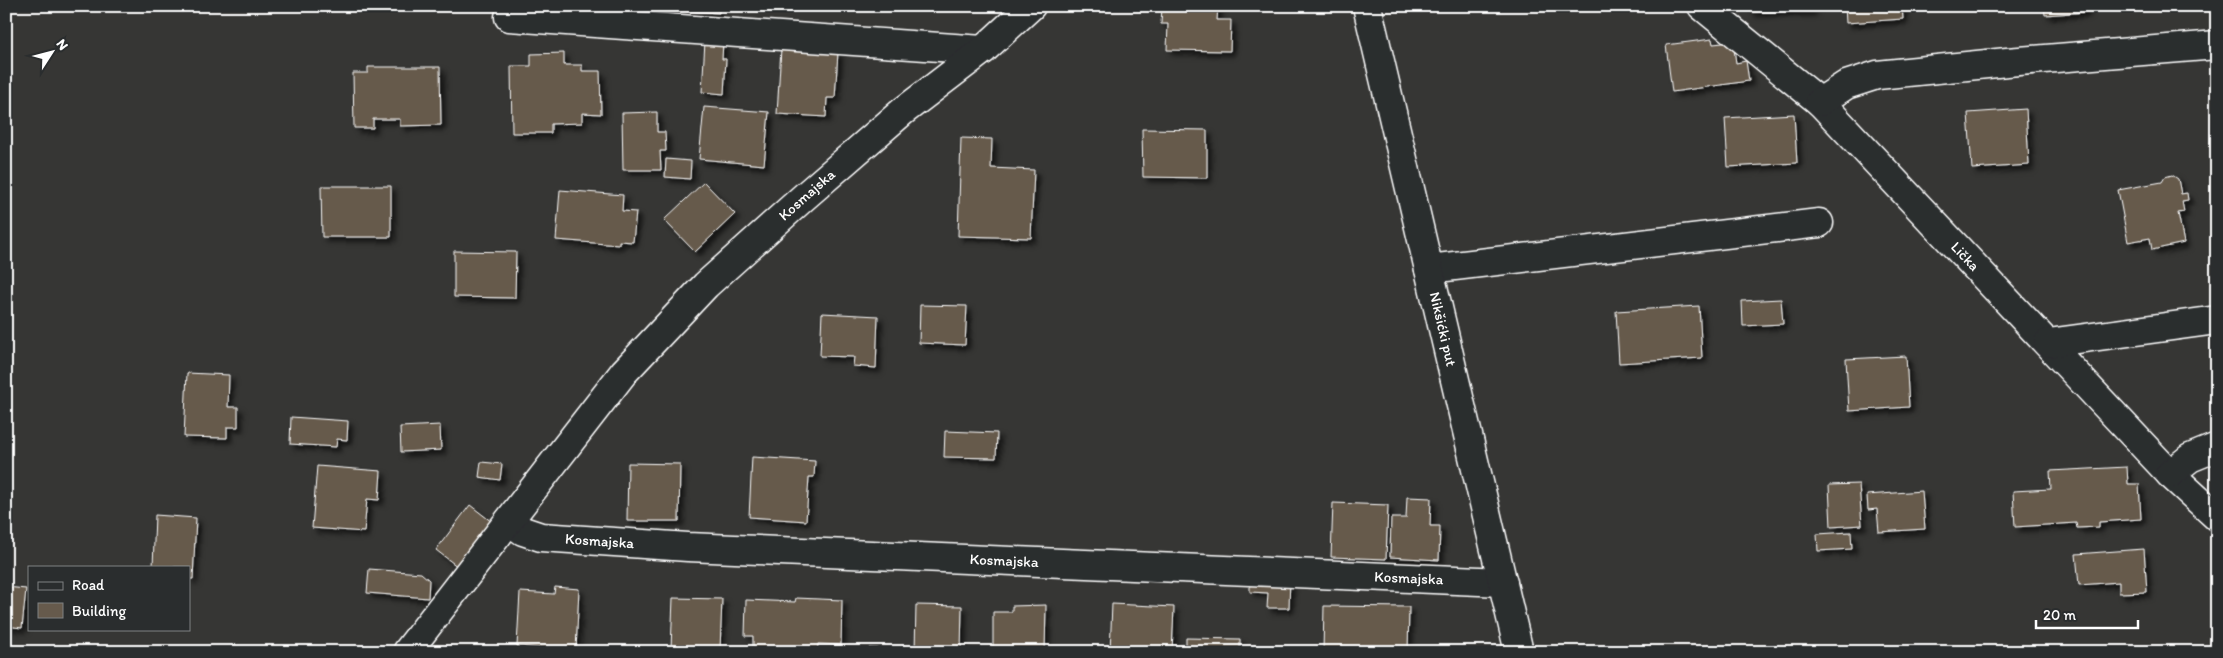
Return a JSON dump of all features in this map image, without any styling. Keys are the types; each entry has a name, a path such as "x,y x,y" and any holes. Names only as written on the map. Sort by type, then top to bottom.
{"street":[{"name":"Kosmajska","path":"407,652 624,372 706,285 804,197 895,119 983,50 1031,6"},
{"name":"Nikšićki put","path":"1367,6 1520,652"},
{"name":"Lička","path":"1702,6 1820,102 2170,474 2217,518"},
{"path":"509,17 983,50"},
{"path":"1820,102 1846,85 1877,75 2217,45"},
{"path":"1429,268 1819,223"},
{"path":"2048,343 2217,320"},
{"path":"2170,474 2190,458 2217,447"},
{"name":"Kosmajska","path":"509,522 523,531 541,537 688,547 1502,582"}],"building":[{"path":"686,6 719,6 719,13 686,11"},
{"path":"1162,6 1218,6 1217,20 1231,20 1230,51 1167,50 1168,24 1161,24"},
{"path":"1750,6 1812,6 1812,11 1751,12"},
{"path":"1845,6 1902,6 1903,19 1846,23"},
{"path":"2044,6 2085,6 2086,12 2045,15"},
{"path":"1712,39 1713,44 1733,42 1736,63 1746,61 1749,81 1672,92 1666,45"},
{"path":"705,41 723,42 722,59 726,59 724,94 702,92"},
{"path":"781,48 838,52 835,98 827,98 826,117 777,114"},
{"path":"564,53 564,65 582,65 582,71 600,71 601,114 582,113 582,123 551,124 551,133 512,133 511,66 531,66 531,54"},
{"path":"368,67 440,67 441,125 400,126 400,119 373,119 373,128 354,128 353,73 368,73"},
{"path":"704,107 769,112 764,165 699,159"},
{"path":"2026,109 2029,165 1972,169 1968,113"},
{"path":"657,112 657,132 665,132 666,151 660,151 661,170 623,170 622,113"},
{"path":"1794,114 1797,163 1728,167 1725,118"},
{"path":"1142,129 1207,130 1207,178 1143,177"},
{"path":"961,138 992,139 991,168 1034,170 1031,238 958,236"},
{"path":"666,159 691,161 690,179 665,177"},
{"path":"2172,175 2178,179 2181,194 2187,193 2188,200 2182,201 2184,212 2178,213 2184,243 2152,250 2150,238 2128,242 2118,190 2162,182 2165,177"},
{"path":"704,182 735,214 695,252 664,220"},
{"path":"321,186 391,186 391,237 322,237"},
{"path":"560,190 623,195 622,211 636,212 633,242 619,241 619,245 556,240"},
{"path":"454,251 516,252 515,298 454,297"},
{"path":"1781,299 1783,324 1743,326 1742,301"},
{"path":"920,305 967,306 965,345 919,343"},
{"path":"1699,306 1702,358 1619,363 1616,311"},
{"path":"822,313 878,316 876,368 853,366 854,357 820,356"},
{"path":"1906,356 1909,407 1849,411 1846,359"},
{"path":"187,373 229,375 228,407 238,407 238,427 227,427 227,438 184,437"},
{"path":"291,417 348,421 347,440 337,439 336,447 290,444"},
{"path":"440,425 441,450 401,452 400,427"},
{"path":"945,431 997,433 996,458 944,457"},
{"path":"752,457 815,461 814,477 809,477 806,521 749,517"},
{"path":"481,462 502,464 500,480 479,477"},
{"path":"628,463 680,464 679,521 627,521"},
{"path":"317,466 381,471 379,500 367,499 364,532 312,528"},
{"path":"2127,467 2128,484 2139,484 2141,519 2099,522 2099,527 2077,528 2076,523 2015,527 2013,491 2051,489 2050,471"},
{"path":"1859,484 1862,525 1831,527 1829,485"},
{"path":"1922,491 1925,529 1879,532 1877,509 1868,510 1867,495"},
{"path":"1407,497 1431,498 1430,526 1440,526 1439,560 1390,557 1391,518 1406,518"},
{"path":"1333,503 1388,505 1386,559 1331,557"},
{"path":"470,505 492,522 458,567 436,550"},
{"path":"155,515 196,518 193,579 190,579 190,566 153,566"},
{"path":"1851,532 1852,549 1818,551 1817,534"},
{"path":"2144,549 2147,592 2119,593 2119,582 2079,585 2076,554"},
{"path":"369,569 421,573 429,580 428,598 367,593"},
{"path":"1250,576 1290,577 1289,608 1267,608 1268,593 1250,592"},
{"path":"6,587 26,589 22,628 6,626"},
{"path":"555,587 579,589 576,650 517,646 520,592 554,594"},
{"path":"673,598 722,599 720,650 671,649"},
{"path":"796,598 842,600 841,645 818,644 817,652 753,651 753,636 745,636 746,600 795,602"},
{"path":"1112,604 1174,607 1172,652 1110,652"},
{"path":"916,605 962,606 961,652 915,652"},
{"path":"1046,605 1045,652 993,652 993,612 1012,612 1012,606"},
{"path":"1324,606 1409,607 1408,652 1323,652"},
{"path":"1186,638 1240,639 1240,652 1186,652"},
{"path":"869,648 893,649 893,652 869,652"}]}
